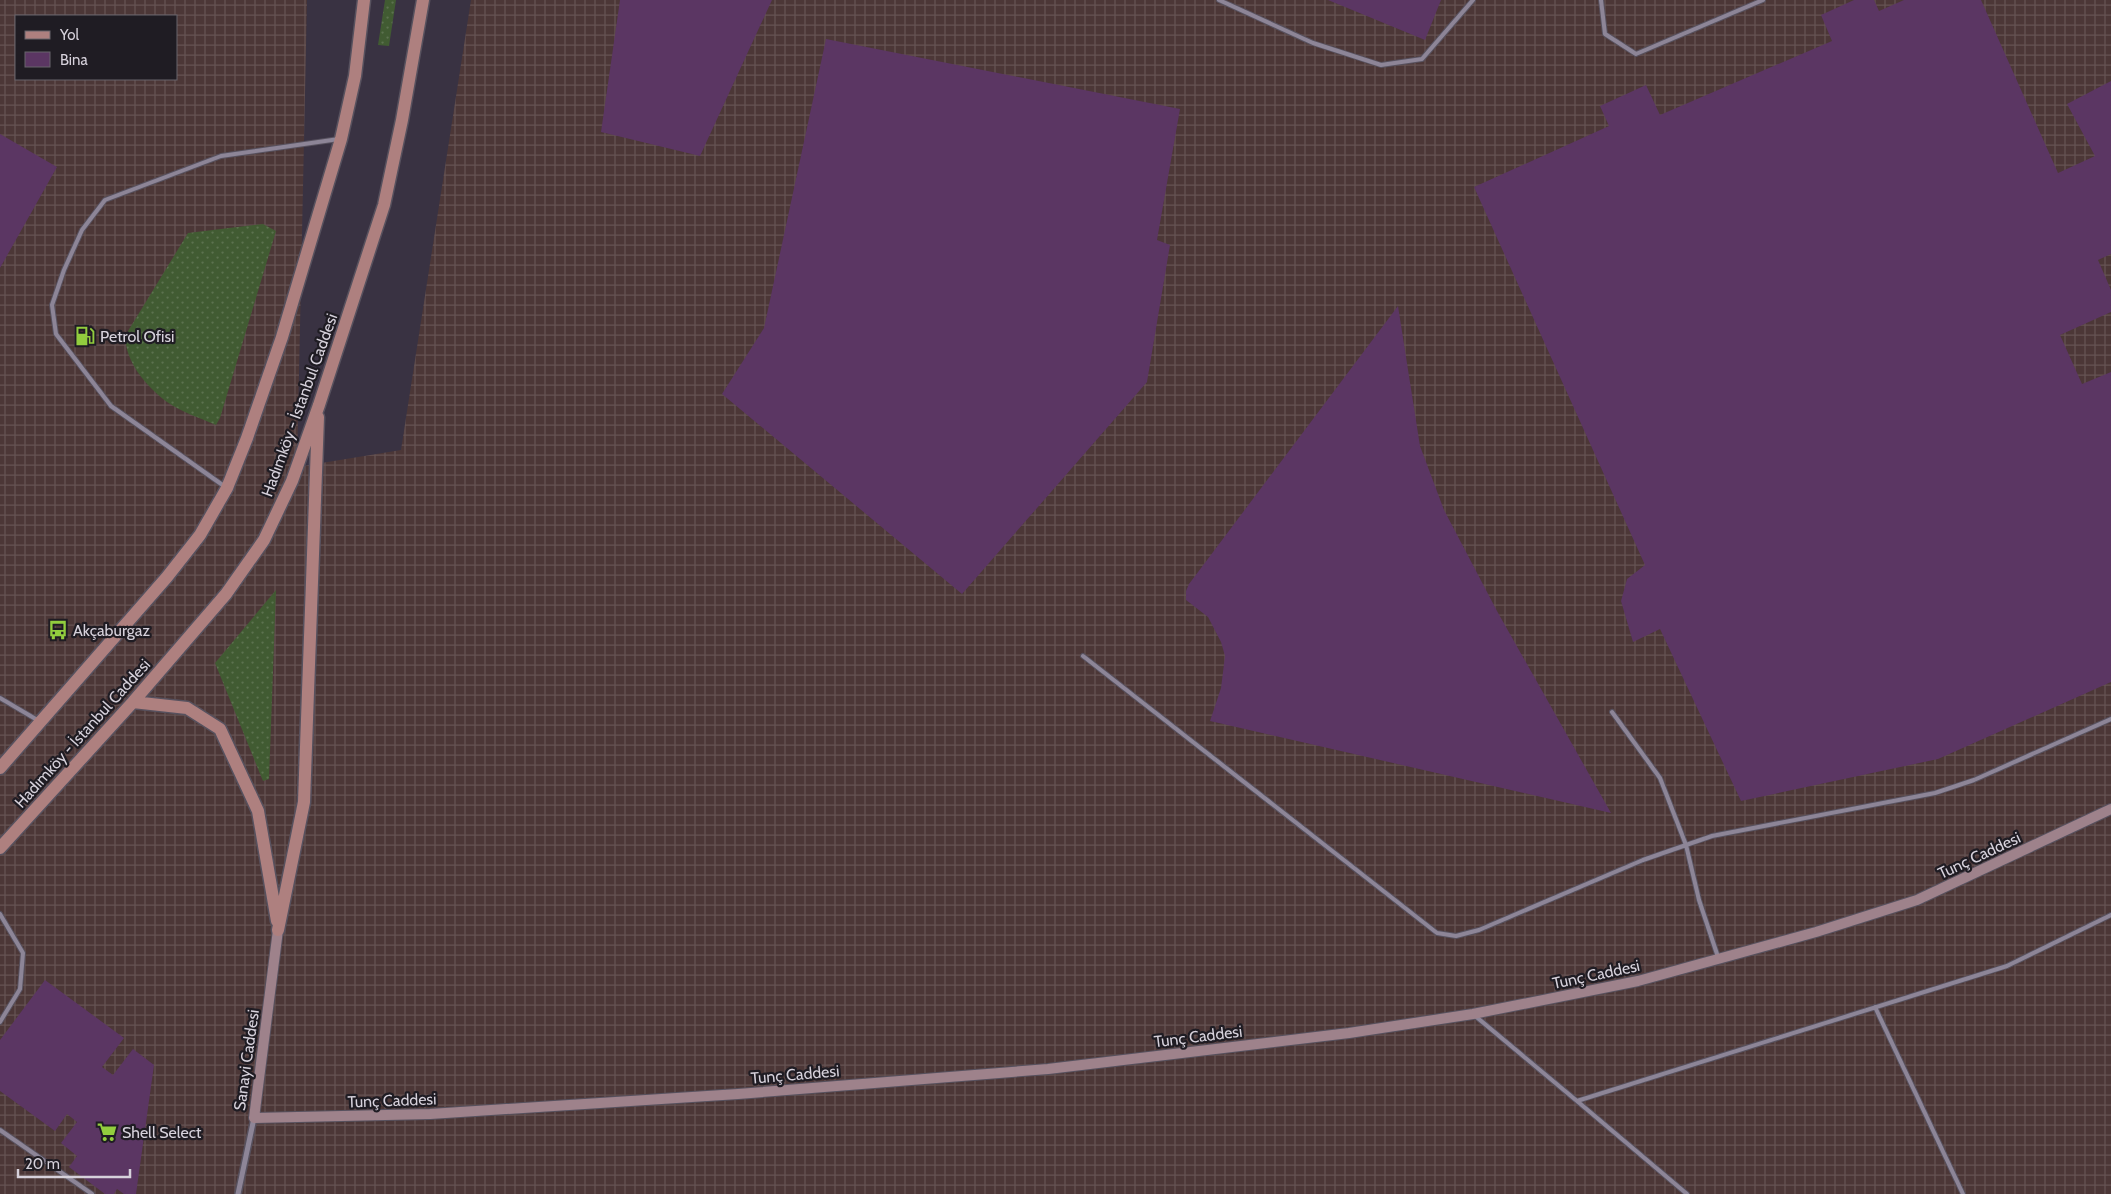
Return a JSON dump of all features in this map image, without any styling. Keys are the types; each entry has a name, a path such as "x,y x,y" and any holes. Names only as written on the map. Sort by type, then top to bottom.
{"main road":[{"path":"0,768 168,577 200,535 227,488 247,438 282,338 341,138 355,76 364,0"},
{"name":"Hadımköy - İstanbul Caddesi","path":"0,848 133,702 226,594 264,540 292,482 384,205 402,120 422,0"},
{"path":"278,930 304,802 319,405"},
{"path":"133,702 187,708 220,729 258,811 278,930"},
{"name":"Tunç Caddesi","path":"254,1118 430,1114 738,1094 1048,1069 1349,1033 1473,1014 1638,981 1917,900 2111,810"},
{"name":"Sanayi Caddesi","path":"254,1118 278,930"}],"street":[{"name":"Sanayi Caddesi","path":"238,1194 254,1118"}],"lane":[{"path":"1219,0 1313,43 1381,65 1422,59 1473,0"},
{"path":"1601,0 1605,34 1636,54 1763,0"},
{"path":"227,488 112,406 56,334 52,305 64,270 82,230 105,200 220,156 341,138"},
{"path":"1083,656 1437,933 1456,936 1479,930 1643,860 1712,836 1935,793 1974,780 2111,719"},
{"path":"0,698 41,722"},
{"path":"1612,712 1660,778 1686,845 1699,900 1719,959"},
{"path":"0,914 23,953 20,989 0,1022"},
{"path":"1577,1101 2007,966 2111,915"},
{"path":"1876,1007 1963,1194"},
{"path":"1473,1014 1687,1194"},
{"path":"0,1130 92,1194"}],"shaded area":[{"path":"0,0 307,0 297,467 401,450 471,0 2111,0 2111,1194 0,1194"}],"green space":[{"path":"385,0 396,0 389,46 378,45"},
{"path":"263,224 276,231 220,418 216,425 172,406 159,396 133,365 126,346 125,336 188,233"},
{"path":"276,590 269,779 263,781 215,663"}],"building":[{"path":"620,0 772,0 700,156 601,132"},
{"path":"1328,0 1441,0 1425,40"},
{"path":"1854,0 1874,0 1879,11 1904,0 1981,0 2058,173 2095,156 2067,104 2111,81 2111,254 2098,260 2111,290 2111,312 2060,335 2082,384 2111,372 2111,682 1938,759 1741,801 1660,629 1633,642 1621,601 1627,579 1645,565 1474,187 1609,126 1600,106 1646,85 1660,115 1832,41 1821,15"},
{"path":"826,39 1180,109 1157,240 1170,245 1147,382 962,594 722,394 764,328"},
{"path":"0,134 57,167 0,268"},
{"path":"1398,306 1420,446 1444,510 1497,611 1611,813 1210,721 1221,688 1225,656 1221,642 1208,617 1186,600 1186,591 1189,584"},
{"path":"45,980 124,1038 102,1067 113,1075 133,1049 154,1065 136,1194 124,1194 117,1189 114,1194 105,1194 69,1167 77,1156 61,1143 77,1122 67,1114 55,1131 0,1091 0,1040"}],"place":[{"name":"Petrol Ofisi","path":"85,336"},
{"name":"Akçaburgaz","path":"58,630"},
{"name":"Shell Select","path":"107,1132"}]}
